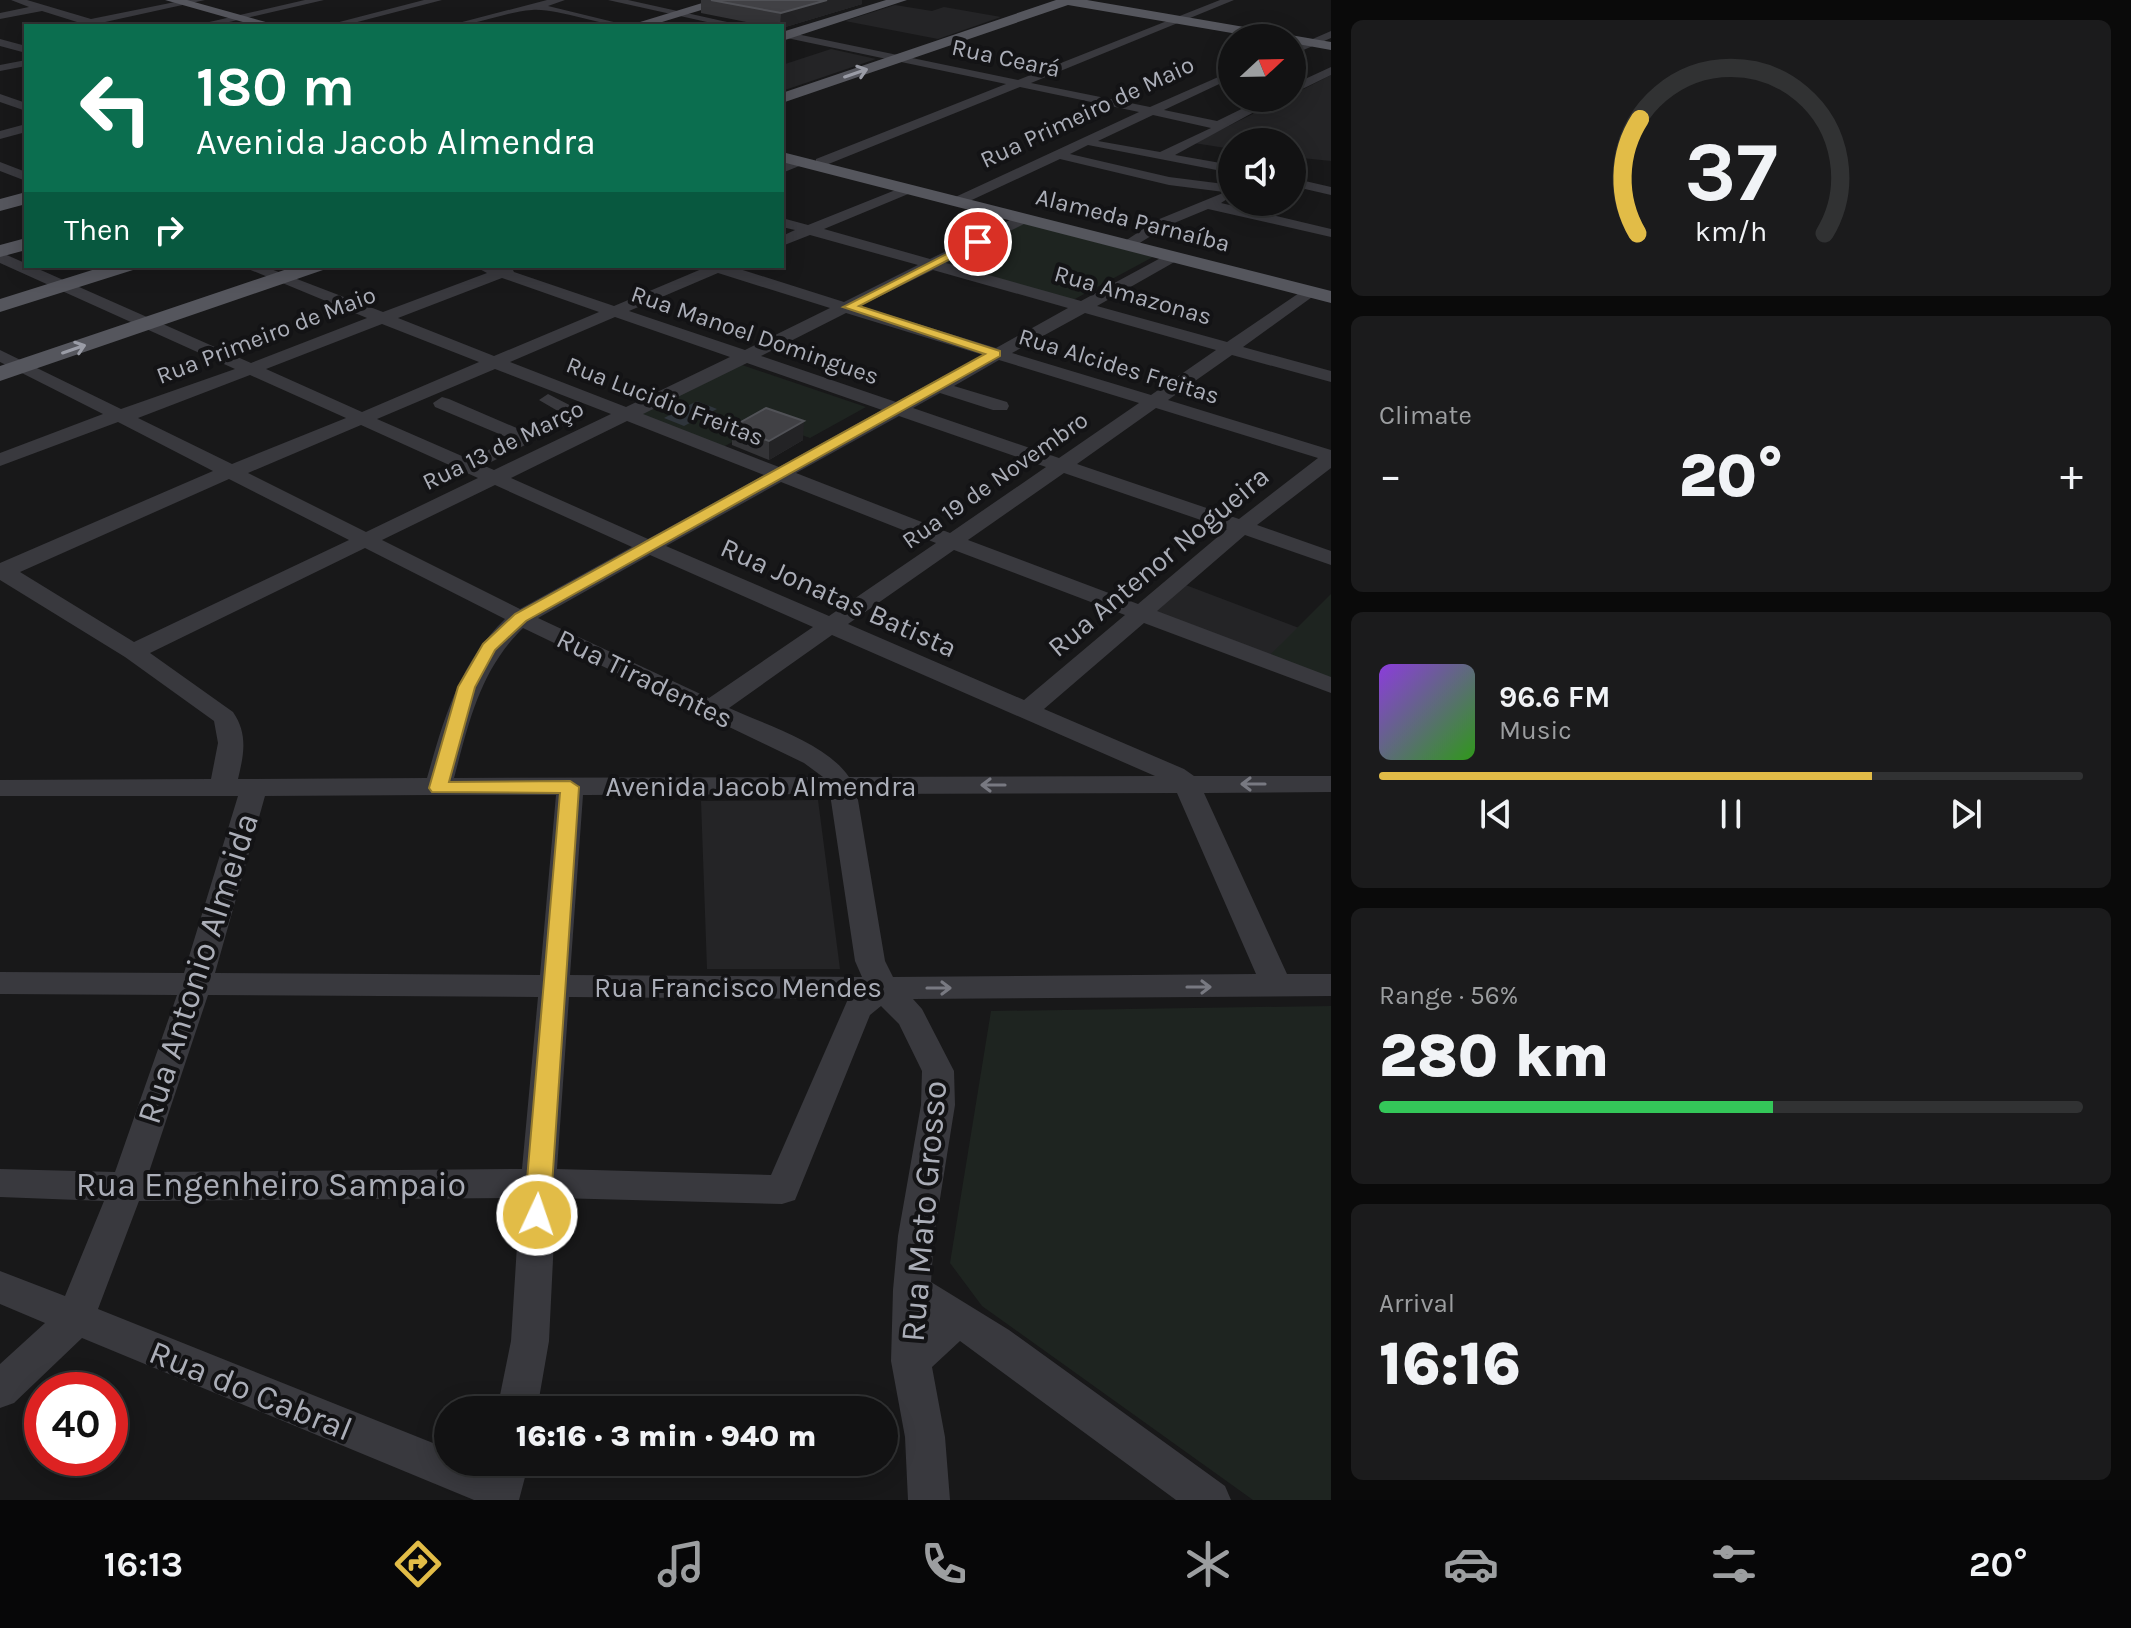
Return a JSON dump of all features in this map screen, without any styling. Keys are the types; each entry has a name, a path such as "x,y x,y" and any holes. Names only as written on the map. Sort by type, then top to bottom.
{"main road":[{"path":"642,24 727,0"},
{"path":"784,36 900,0"},
{"path":"187,1 266,24"},
{"path":"784,97 1062,1 1218,28"},
{"path":"242,17 275,24"},
{"path":"1178,21 1218,28"},
{"path":"1306,44 1331,47"},
{"name":"Alameda Parnaíba","path":"792,161 966,202"},
{"name":"Alameda Parnaíba","path":"792,161 966,202 1173,257 1325,290"},
{"path":"0,205 24,199"},
{"path":"966,202 1325,290"},
{"path":"0,254 24,245"},
{"path":"0,306 120,268"},
{"path":"0,374 310,268"}],"street":[{"path":"16,0 98,24"},
{"path":"207,24 319,0"},
{"path":"337,24 437,0"},
{"path":"460,24 560,0"},
{"path":"613,0 730,24"},
{"path":"792,161 1021,84 1229,0"},
{"path":"81,24 187,1"},
{"path":"0,16 67,3"},
{"path":"535,6 616,24"},
{"path":"486,18 510,23"},
{"path":"1306,40 1331,31"},
{"path":"0,41 24,35"},
{"name":"Rua Ceará","path":"784,36 1221,126"},
{"path":"0,41 24,49"},
{"path":"0,68 24,63"},
{"path":"1306,83 1331,70"},
{"name":"Rua Primeiro de Maio","path":"1178,102 1218,81"},
{"name":"Rua Primeiro de Maio","path":"966,202 1218,86"},
{"path":"4,102 24,99"},
{"path":"4,102 24,107"},
{"path":"1178,102 1199,105"},
{"name":"Rua Primeiro de Maio","path":"966,202 1156,112"},
{"path":"1164,155 1244,112"},
{"path":"0,135 24,129"},
{"path":"1094,144 1218,166"},
{"path":"1065,157 1169,181 1218,188"},
{"path":"0,166 24,176"},
{"path":"1306,185 1331,191"},
{"path":"784,233 903,188"},
{"path":"1133,241 1162,223 1218,198"},
{"path":"1207,204 1331,233"},
{"name":"Rua 13 de Março","path":"133,652 367,539 493,468 628,414 1023,219"},
{"name":"Rua Amazonas","path":"784,223 1331,377"},
{"path":"784,240 804,228"},
{"name":"Rua Jonatas Batista","path":"0,254 24,266"},
{"path":"438,788 472,674 488,648 520,618 1173,257"},
{"name":"Rua Jonatas Batista","path":"27,268 358,416 493,468 649,547 1175,775 1187,784"},
{"name":"Rua Lucidio Freitas","path":"254,268 485,364 628,414 1331,686"},
{"name":"Rua Primeiro de Maio","path":"0,460 119,415 138,412 499,268"},
{"name":"Rua Manoel Domingues","path":"499,268 610,311 1064,463 1331,558"},
{"path":"1,571 709,268"},
{"name":"Rua Alcides Freitas","path":"721,268 1331,457"},
{"name":"Rua 19 de Novembro","path":"709,710 1230,348 1325,290"},
{"name":"Rua Tiradentes","path":"0,355 520,618 824,763 842,786"},
{"path":"485,364 578,412 527,439 493,468"},
{"path":"936,386 1000,406"},
{"path":"442,403 527,439"},
{"name":"Rua Antenor Nogueira","path":"1025,712 1242,527 1331,457"},
{"name":"Rua Antonio Almeida","path":"0,1390 75,1319 127,1187 196,984 238,789 227,721 211,706 133,652 1,571"},
{"path":"1187,784 1277,987"},
{"name":"Avenida Jacob Almendra","path":"0,788 1331,784"},
{"path":"842,786 870,961 882,987"},
{"path":"520,1396 530,1341 539,1183 570,787"},
{"name":"Rua Francisco Mendes","path":"0,983 554,987 1331,985"},
{"name":"Rua Engenheiro Sampaio","path":"0,1183 127,1187 539,1183 782,1190 857,1009 882,987"},
{"name":"Rua Mato Grosso","path":"882,987 911,1017 938,1071 938,1105 916,1236 912,1290 911,1361 925,1437 929,1500"},
{"name":"Rua do Cabral","path":"0,1287 75,1319 503,1484"},
{"path":"912,1290 962,1319 1210,1500"},
{"path":"911,1361 940,1333 962,1319"}],"shaded area":[{"path":"895,5 932,11 944,7 1001,17 938,39 845,21"},
{"path":"831,49 876,59 784,90 784,64"},
{"path":"1331,75 1331,161 1306,158 1306,128 1224,128 1257,112 1306,112 1306,88"},
{"path":"1218,131 1218,147 1194,143"},
{"path":"1023,223 1153,257 1073,300 939,264"},
{"path":"742,365 866,407 810,438 768,423 723,447 640,414"},
{"path":"697,401 717,409 684,426 664,418"},
{"path":"1183,584 1299,628 1268,657 1150,611"},
{"path":"1331,594 1331,682 1268,657"},
{"path":"818,800 840,969 707,969 701,801"},
{"path":"1331,1006 1331,1500 1253,1500 982,1306 950,1263 991,1011"}],"building":[{"path":"711,0 827,0 781,13"},
{"path":"766,408 804,421 769,441 732,427"}],"route":[{"path":"537,1215 570,787 438,788 466,687 488,648 520,618 996,353 849,307 978,242"}]}
